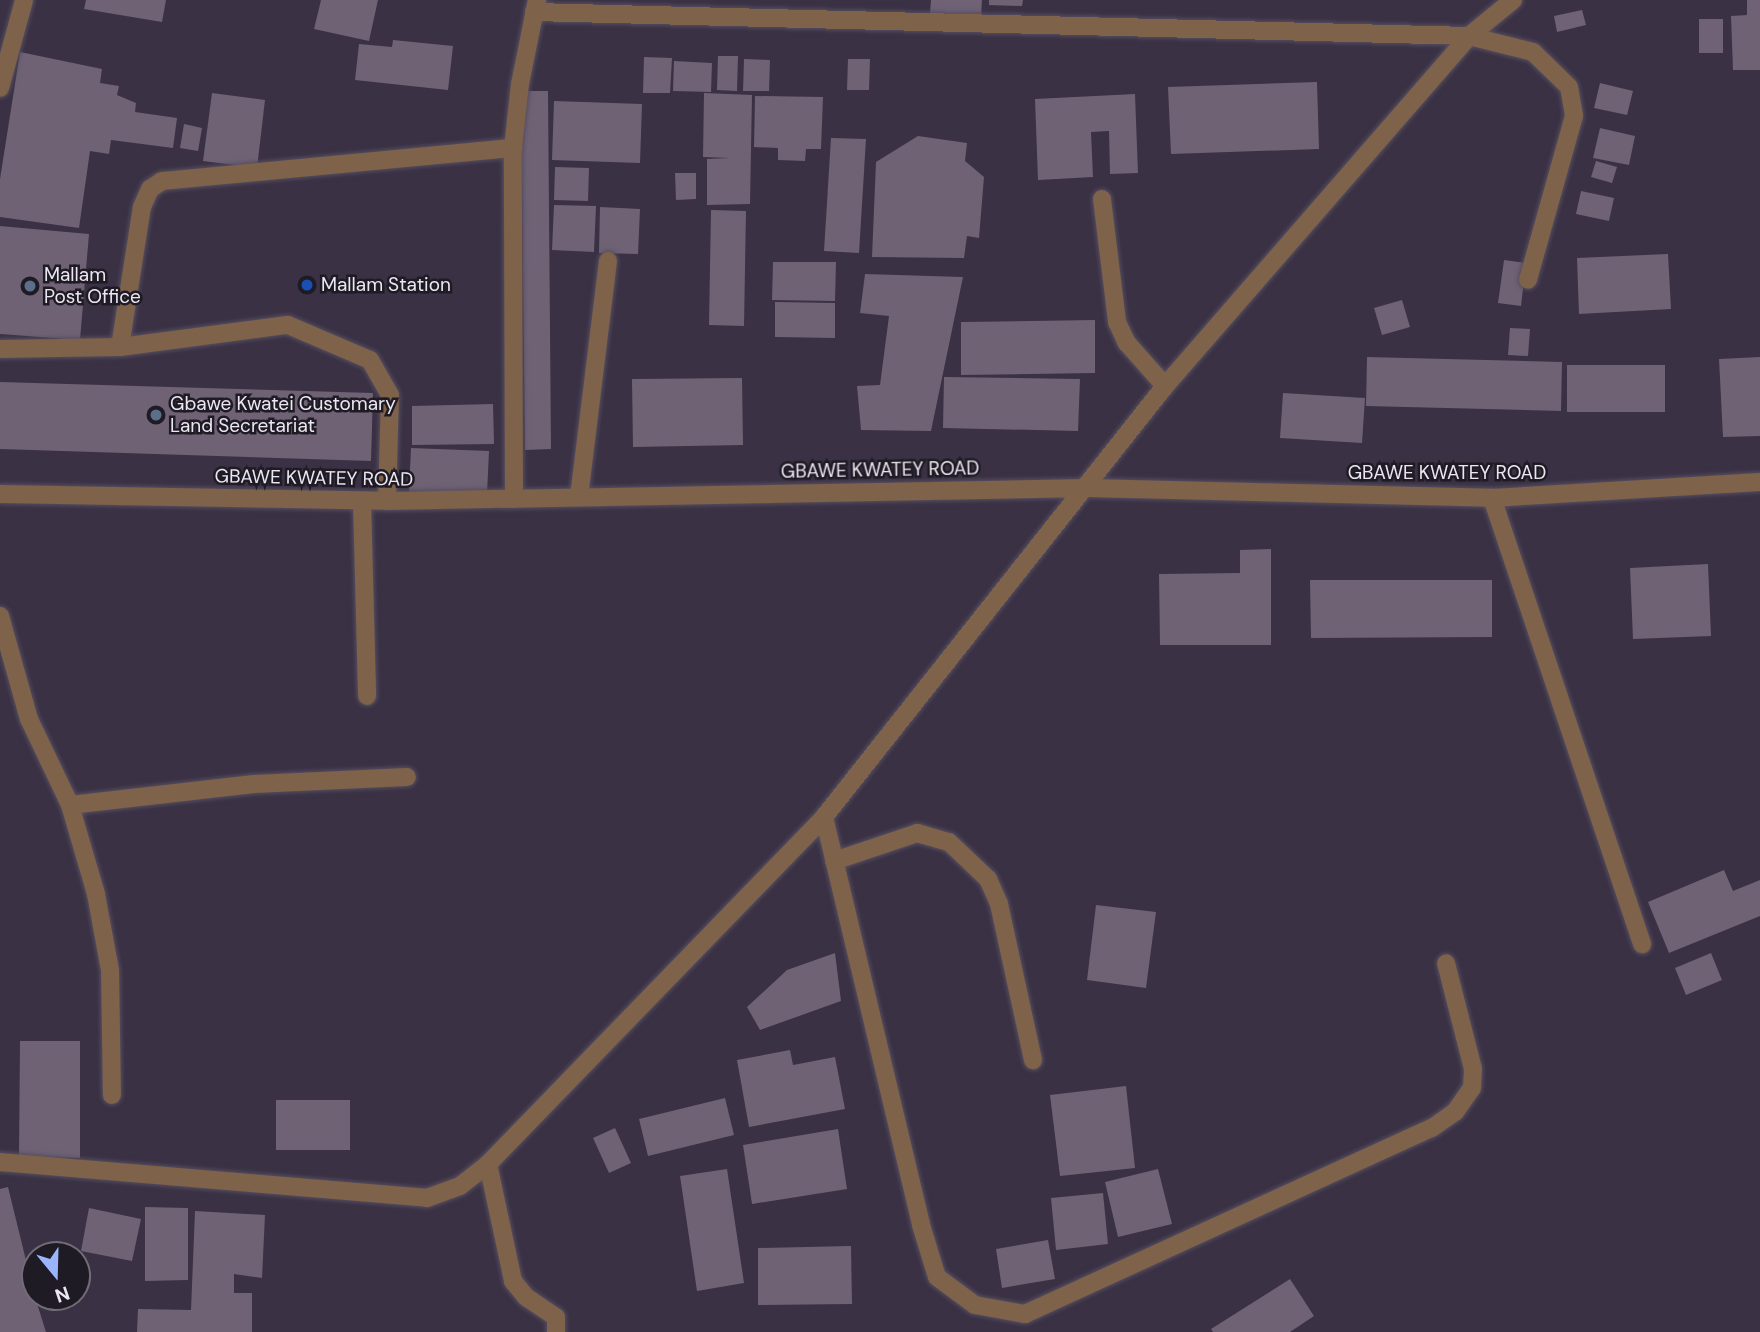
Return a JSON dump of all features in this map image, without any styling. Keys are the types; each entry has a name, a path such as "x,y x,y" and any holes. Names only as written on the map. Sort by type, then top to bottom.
{"street":[{"path":"0,88 24,0"},
{"path":"0,1162 427,1198 460,1186 488,1164 824,817 1087,488 1165,386 1469,36 1495,8 1513,0"},
{"path":"514,499 513,148 536,6 1469,36 1533,52 1569,86 1574,100 1574,116 1528,280"},
{"path":"120,347 142,207 150,189 162,181 513,148"},
{"path":"1102,199 1117,322 1127,343 1165,386"},
{"path":"579,497 608,261"},
{"path":"0,349 120,347 288,325 370,360 390,395 387,501"},
{"name":"GBAWE KWATEY ROAD","path":"0,494 387,501 1087,488 1492,498 1758,485"},
{"path":"1492,498 1642,945"},
{"path":"362,501 367,696"},
{"path":"0,616 29,719 70,805 96,894 110,970 111,1095"},
{"path":"70,805 254,784 407,776"},
{"path":"824,817 921,1225 937,1277 975,1305 1025,1314 1432,1128 1455,1112 1472,1088 1473,1069 1446,963"},
{"path":"834,861 917,833 949,842 988,879 999,904 1033,1060"},
{"path":"488,1164 513,1282 526,1297 556,1317 556,1332"}],"building":[{"path":"86,0 166,0 162,22 84,9"},
{"path":"321,0 378,0 369,41 314,29"},
{"path":"931,0 982,0 981,16 930,13"},
{"path":"989,0 1023,0 1022,6 989,5"},
{"path":"1747,0 1760,0 1760,70 1733,70 1731,16 1747,15"},
{"path":"1582,10 1586,25 1557,32 1554,16"},
{"path":"1699,19 1723,19 1723,53 1699,53"},
{"path":"393,40 453,46 448,90 355,80 359,44 392,47"},
{"path":"20,52 102,69 100,83 119,86 117,95 136,103 135,112 177,118 173,148 111,140 109,154 90,151 79,228 0,217 0,179"},
{"path":"718,56 738,56 737,91 717,90"},
{"path":"644,57 672,58 670,93 643,93"},
{"path":"744,59 770,60 769,91 743,91"},
{"path":"848,59 870,59 869,90 847,90"},
{"path":"674,61 712,63 711,92 673,91"},
{"path":"1317,82 1319,149 1171,154 1168,87"},
{"path":"1600,83 1633,91 1627,115 1594,108"},
{"path":"521,91 548,91 551,449 525,450"},
{"path":"212,93 265,100 257,168 203,161"},
{"path":"704,93 752,95 750,204 707,205 707,159 729,158 703,157"},
{"path":"1135,94 1138,173 1110,174 1109,131 1091,132 1093,177 1038,180 1035,99"},
{"path":"755,96 823,97 821,149 806,149 805,161 778,160 778,148 754,147"},
{"path":"554,101 642,104 640,163 552,160"},
{"path":"184,124 202,128 198,151 180,148"},
{"path":"1600,128 1635,136 1629,165 1593,158"},
{"path":"918,136 967,143 965,161 984,177 979,238 967,236 964,258 872,257 876,162"},
{"path":"831,138 866,139 859,253 824,251"},
{"path":"1596,161 1617,167 1612,183 1591,177"},
{"path":"555,167 589,168 588,201 554,200"},
{"path":"675,173 696,173 696,199 676,200"},
{"path":"1581,191 1614,198 1609,221 1576,214"},
{"path":"554,205 596,206 594,252 552,250"},
{"path":"600,207 640,209 638,254 599,253"},
{"path":"711,210 746,211 744,326 709,325"},
{"path":"0,226 89,234 80,340 0,334"},
{"path":"1668,254 1671,309 1579,314 1577,258"},
{"path":"1504,260 1526,263 1521,306 1498,303"},
{"path":"773,262 836,262 835,301 772,300"},
{"path":"865,274 963,277 931,431 861,430 857,386 880,385 889,316 860,313"},
{"path":"1402,300 1410,327 1382,335 1374,308"},
{"path":"775,302 835,303 835,338 775,337"},
{"path":"1095,320 1095,373 961,375 961,322"},
{"path":"1510,328 1530,329 1528,356 1508,355"},
{"path":"1367,357 1562,362 1561,411 1366,406"},
{"path":"1760,357 1760,436 1723,437 1719,359"},
{"path":"1567,365 1665,365 1665,412 1567,412"},
{"path":"944,377 1080,379 1078,431 943,428"},
{"path":"742,378 743,445 633,447 632,379"},
{"path":"0,382 373,393 371,461 0,449"},
{"path":"1283,393 1365,398 1362,443 1280,438"},
{"path":"493,404 494,444 412,445 412,406"},
{"path":"411,448 489,451 487,494 409,491"},
{"path":"1271,549 1271,645 1160,645 1159,574 1240,573 1240,550"},
{"path":"1708,564 1711,636 1633,639 1630,568"},
{"path":"1310,580 1492,580 1492,637 1311,638"},
{"path":"1724,870 1733,891 1760,880 1760,916 1669,953 1648,902"},
{"path":"1096,905 1156,912 1146,988 1087,980"},
{"path":"835,953 841,1001 760,1030 747,1007 787,970"},
{"path":"1711,953 1722,980 1686,995 1675,968"},
{"path":"20,1041 80,1041 80,1158 19,1157"},
{"path":"790,1050 793,1065 835,1057 845,1109 749,1127 737,1060"},
{"path":"1126,1086 1135,1168 1060,1176 1050,1095"},
{"path":"725,1098 734,1135 648,1156 639,1119"},
{"path":"276,1100 350,1100 350,1150 276,1150"},
{"path":"615,1128 631,1163 609,1173 593,1138"},
{"path":"838,1129 847,1189 752,1204 743,1145"},
{"path":"727,1169 744,1283 697,1291 680,1176"},
{"path":"1158,1169 1172,1224 1118,1237 1105,1182"},
{"path":"8,1187 21,1241 21,1311 39,1311 46,1332 0,1332 0,1189"},
{"path":"1103,1193 1108,1244 1056,1250 1051,1198"},
{"path":"145,1207 188,1208 188,1280 145,1281"},
{"path":"89,1208 141,1219 132,1261 91,1253 91,1241 83,1241"},
{"path":"195,1211 265,1215 262,1278 234,1274 234,1293 252,1293 252,1332 137,1332 138,1309 191,1310"},
{"path":"1048,1240 1055,1279 1002,1288 996,1249"},
{"path":"851,1246 852,1304 758,1305 758,1248"},
{"path":"1290,1279 1314,1316 1290,1332 1213,1332 1211,1329"}],"place":[{"name":"Mallam Station","path":"307,285"},
{"name":"Mallam Post Office","path":"30,286"},
{"name":"Gbawe Kwatei Customary Land Secretariat","path":"156,415"}]}
